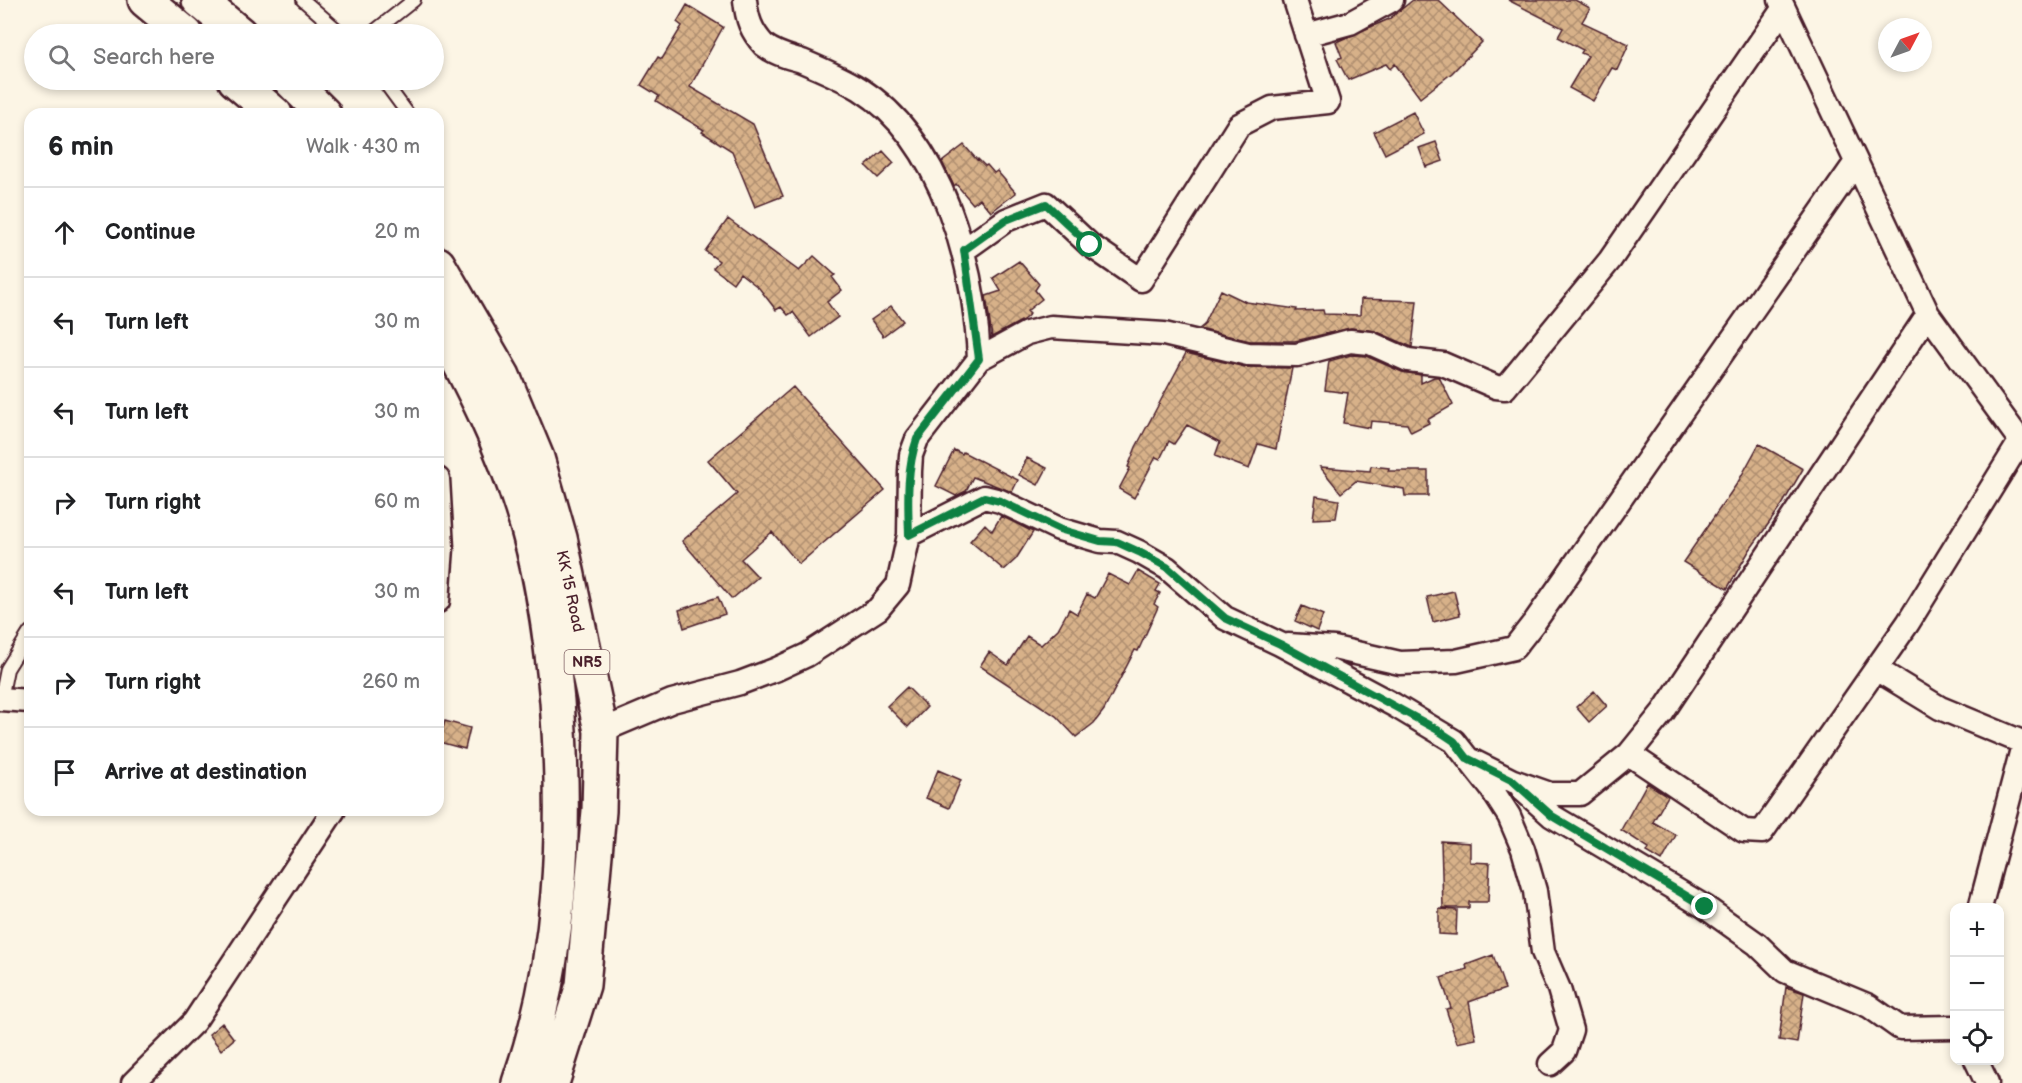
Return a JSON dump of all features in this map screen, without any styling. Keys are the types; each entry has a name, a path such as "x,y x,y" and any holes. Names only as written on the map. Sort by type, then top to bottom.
{"highway":[{"path":"146,0 174,24"},
{"path":"199,0 228,24"},
{"path":"300,90 318,108"},
{"path":"245,94 266,108"},
{"name":"KK 15 Road","path":"444,274 503,376 537,458 560,538 600,731 599,811 583,985 552,1083"},
{"name":"KK 15 Road","path":"444,335 495,437 523,510 542,589 554,666 561,750 562,861 550,966 531,1047 519,1083"}],"street":[{"path":"745,0 747,18 753,33 771,51 804,62 858,88 885,107 927,163 946,203 964,250 979,359"},
{"path":"964,250 1006,220 1046,204 1090,245 1141,280 1239,125 1272,108 1328,102 1295,0"},
{"path":"1306,35 1350,23 1392,0"},
{"path":"1629,754 1744,831 1762,832 1908,623 2021,441 1928,314 1782,4"},
{"path":"600,731 672,701 740,683 777,669 837,636 878,609 898,585 909,535 911,455 917,439 979,359 1027,333 1051,327 1164,334 1248,354 1297,355 1350,341 1370,343 1408,360 1443,363 1496,387 1505,388 1610,260 1782,4"},
{"path":"1280,644 1334,648 1400,663 1456,661 1514,648 1536,620 1856,162"},
{"path":"1467,758 1513,781 1550,794 1580,794 1629,754 1663,712 1928,314"},
{"path":"909,535 984,497 1000,501 1059,529 1100,541 1117,542 1167,567 1225,618 1280,644 1454,741 1509,816 1523,849 1535,891 1543,952 1559,989 1571,1030 1564,1051 1550,1064"},
{"path":"1876,669 1940,708 2022,742"},
{"path":"0,699 24,701"},
{"path":"1981,903 2022,749"},
{"path":"1513,781 1552,816 1705,907 1757,944 1785,971 1869,1006 1900,1028 1950,1027"},
{"path":"133,1083 194,1022 329,816"},
{"path":"1978,1065 1987,1083"}],"lane":[{"path":"303,0 331,24"},
{"path":"384,24 414,0"},
{"path":"390,90 403,108"},
{"path":"0,699 7,669 24,642"}],"building":[{"path":"1413,0 1438,0 1482,42 1452,73 1420,98 1395,64 1390,69 1386,64 1348,80 1337,59 1342,57 1336,42 1389,19"},
{"path":"1508,0 1575,0 1590,8 1582,22 1629,44 1617,70 1612,68 1593,101 1569,88 1588,56 1581,53 1583,50 1558,37 1563,28"},
{"path":"687,5 723,27 690,87 753,124 783,196 755,207 732,151 702,132 704,130 656,101 659,96 641,85 658,57 662,59 682,26 677,22"},
{"path":"1413,112 1424,134 1385,154 1374,132"},
{"path":"1436,142 1443,161 1426,167 1419,148"},
{"path":"964,145 977,160 987,165 994,173 997,171 1016,193 991,212 980,199 973,204 956,184 954,186 942,162"},
{"path":"883,151 894,163 878,178 866,166"},
{"path":"728,219 799,271 814,256 835,275 832,277 842,290 827,302 838,317 811,337 793,312 788,315 781,307 776,310 759,288 740,273 733,283 713,268 719,261 705,251"},
{"path":"1019,261 1039,284 1035,290 1042,299 1027,311 1030,314 1023,320 992,337 986,296 1001,291 993,278"},
{"path":"1221,290 1246,302 1297,309 1296,311 1323,310 1324,314 1360,315 1361,299 1417,301 1412,347 1375,331 1351,328 1295,341 1250,341 1199,329 1204,325"},
{"path":"891,306 903,321 883,336 871,320"},
{"path":"1186,353 1245,367 1292,368 1276,449 1258,444 1249,469 1215,456 1220,442 1187,425 1174,444 1169,441 1160,459 1156,457 1134,498 1119,489 1130,468 1128,467 1136,447"},
{"path":"1351,355 1366,356 1402,372 1421,375 1421,383 1439,377 1453,405 1427,420 1429,423 1411,432 1407,424 1371,421 1370,428 1343,423 1348,393 1325,390 1329,361"},
{"path":"793,387 885,490 799,564 772,532 741,559 758,577 732,599 682,541 737,494 708,460"},
{"path":"1759,444 1803,469 1727,589 1683,562 1738,482"},
{"path":"954,450 962,454 963,452 1018,480 1012,492 973,477 966,491 956,496 936,486"},
{"path":"1027,458 1047,468 1038,485 1019,475"},
{"path":"1371,466 1389,468 1388,471 1428,471 1428,496 1405,496 1404,489 1356,481 1341,493 1320,467 1370,471"},
{"path":"1316,496 1339,500 1336,518 1313,519"},
{"path":"1001,516 1033,532 1016,559 1004,570 970,541 985,524 992,531"},
{"path":"1138,571 1160,584 1156,591 1160,593 1154,604 1158,607 1138,651 1135,650 1104,710 1094,723 1076,737 1056,716 980,666 989,652 1008,665 1027,636 1041,645 1058,629 1069,609 1077,614 1087,594 1095,598 1108,574 1130,585"},
{"path":"1454,591 1460,615 1433,622 1427,597"},
{"path":"718,597 725,614 684,628 679,610"},
{"path":"1302,606 1323,615 1317,631 1295,621"},
{"path":"907,687 927,707 908,727 887,706"},
{"path":"1594,691 1607,706 1589,722 1576,707"},
{"path":"445,721 470,728 465,749 444,743"},
{"path":"938,770 961,780 949,808 926,798"},
{"path":"1647,783 1668,796 1653,822 1676,835 1662,861 1647,852 1649,848 1621,830"},
{"path":"1441,841 1470,843 1470,862 1490,863 1488,902 1469,902 1469,908 1443,908"},
{"path":"1439,909 1457,910 1456,935 1439,934"},
{"path":"1493,955 1505,989 1469,1002 1476,1039 1457,1043 1446,1009 1451,1008 1441,978 1467,969 1466,965"},
{"path":"1786,987 1804,993 1797,1043 1779,1040"},
{"path":"222,1023 234,1039 221,1050 209,1034"}],"route":[{"path":"1090,245 1046,204 1006,220 964,250 979,359 917,439 911,455 908,499 909,535 984,497 1000,501 1059,529 1100,541 1117,542 1139,552 1167,567 1204,602 1225,618 1280,644 1436,729 1454,741 1467,758 1513,781 1552,816 1705,907"}]}
